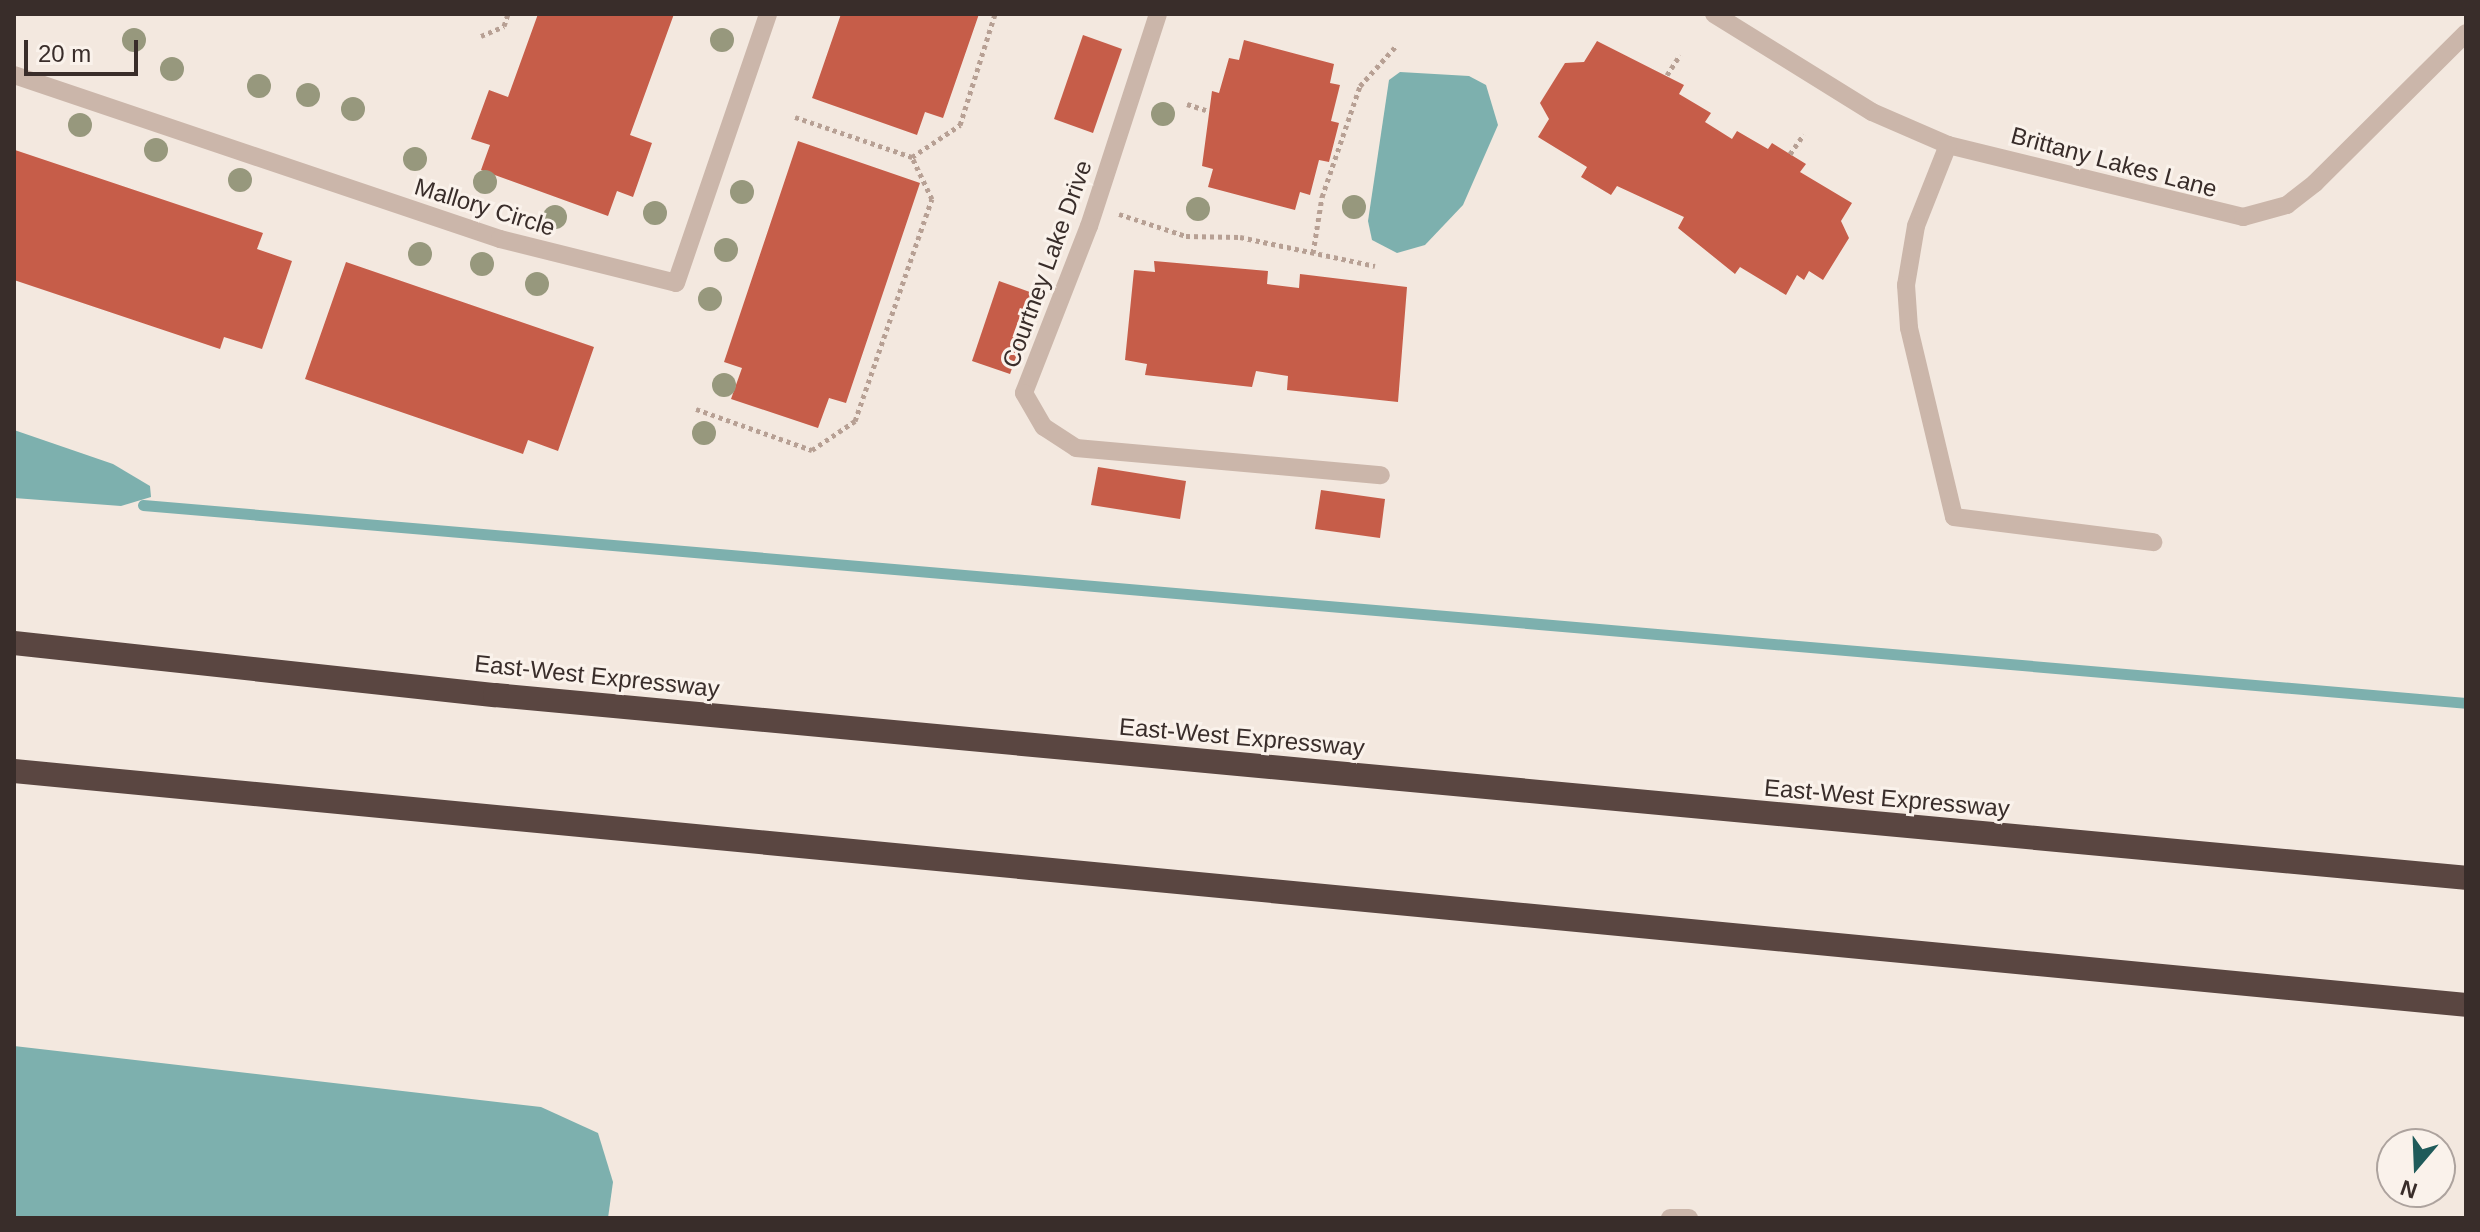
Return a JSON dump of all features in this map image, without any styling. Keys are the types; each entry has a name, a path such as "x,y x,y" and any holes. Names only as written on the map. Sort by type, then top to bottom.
{"highway":[{"name":"East-West Expressway","path":"14,643 495,695 2466,878"},
{"path":"14,771 2466,1005"}],"lane":[{"name":"Mallory Circle","path":"14,75 500,239 676,283 768,14"},
{"name":"Courtney Lake Drive","path":"1158,14 1096,206 1024,393 1044,427 1076,448 1381,475"},
{"name":"Brittany Lakes Lane","path":"1714,14 1872,112 1948,145 2243,217 2287,205 2315,183 2466,33"},
{"path":"1948,145 1916,226 1906,285 1909,328 1954,517 2153,542"},
{"path":"1670,1218 1689,1218"}],"path":[{"path":"481,36 504,26 508,14"},
{"path":"912,157 960,125 995,14"},
{"path":"1313,253 1322,197 1360,86 1396,46"},
{"path":"1667,75 1680,55"},
{"path":"1187,104 1206,110"},
{"path":"696,409 812,450 855,421 932,199 912,157 795,117"},
{"path":"1790,154 1804,134"},
{"path":"1096,206 1186,236 1240,237 1375,266"}],"water":[{"path":"1400,72 1469,76 1486,85 1498,125 1463,205 1425,245 1397,253 1372,240 1368,221 1389,80"},
{"path":"14,430 113,464 150,486 151,497 121,506 14,498"},
{"path":"14,1046 541,1107 598,1133 613,1182 608,1218 14,1218"}],"building":[{"path":"538,14 674,14 630,135 652,143 633,197 617,191 608,216 481,170 490,145 471,139 489,90 508,97"},
{"path":"841,14 979,14 943,118 925,112 917,135 812,98"},
{"path":"1083,35 1122,49 1093,133 1054,119"},
{"path":"1244,40 1334,64 1330,83 1340,85 1331,121 1339,123 1329,162 1319,160 1310,195 1300,192 1295,210 1208,187 1213,169 1202,166 1212,91 1219,93 1229,58 1239,60"},
{"path":"1597,41 1684,85 1679,94 1711,113 1705,122 1732,139 1737,131 1768,149 1772,143 1806,164 1800,172 1852,203 1841,221 1849,238 1823,280 1809,271 1804,280 1797,275 1786,295 1740,267 1735,274 1678,228 1684,217 1617,186 1611,195 1581,177 1587,167 1538,137 1549,119 1540,103 1565,63 1584,62"},
{"path":"798,141 920,183 846,403 829,398 818,428 731,399 742,368 724,362"},
{"path":"15,150 263,233 257,249 292,261 262,349 224,337 220,349 14,280"},
{"path":"1154,261 1268,271 1267,284 1299,288 1300,274 1407,287 1398,402 1287,390 1288,376 1256,371 1252,387 1145,375 1147,364 1125,360 1134,270 1155,272"},
{"path":"346,262 594,347 558,451 528,440 523,454 305,379"},
{"path":"999,281 1038,295 1010,374 972,361"},
{"path":"1098,467 1186,481 1180,519 1091,505"},
{"path":"1321,490 1385,499 1380,538 1315,529"}],"waterway":[{"path":"143,505 2466,703"}]}
